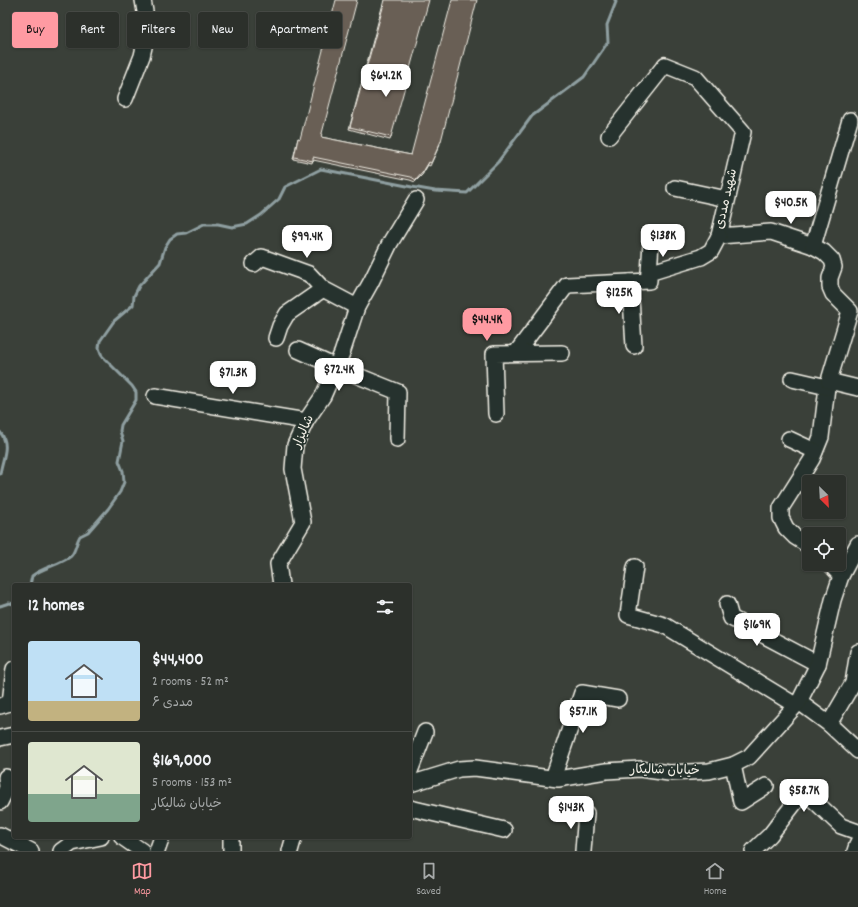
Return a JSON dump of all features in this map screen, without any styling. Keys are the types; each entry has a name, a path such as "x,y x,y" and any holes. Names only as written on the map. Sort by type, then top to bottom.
{"street":[{"path":"125,99 142,56 148,29 143,0"},
{"name":"شهید مددی","path":"609,136 665,65 695,77 743,132 719,236 771,232 813,246 824,252 832,260 834,267 830,278 830,287 833,294 854,309 828,384 821,437 812,459 781,508 781,518 786,528 802,542"},
{"path":"813,246 850,120"},
{"path":"675,188 727,199"},
{"name":"شالیزار","path":"281,583 278,564 303,522 293,469 295,445 306,421 323,396 342,353 357,307 372,282 390,243 416,200"},
{"path":"649,272 701,257 711,251 719,236"},
{"path":"516,353 567,285 649,282 650,243"},
{"path":"254,264 262,257 309,274 323,289 357,307"},
{"path":"630,282 634,346"},
{"path":"276,338 280,326 288,314 323,289"},
{"path":"298,350 398,392 397,439"},
{"path":"496,414 494,354 562,353"},
{"path":"792,379 858,388"},
{"path":"155,396 306,421"},
{"path":"789,440 815,451"},
{"name":"خیابان شالیکار","path":"412,783 459,769 475,768 558,779 606,771 640,769 669,773 709,772 733,765 750,757 797,704 818,664 833,600 841,576 858,544"},
{"path":"635,567 628,615 664,625 829,724 858,751"},
{"path":"836,571 841,576"},
{"path":"727,604 731,618 818,664"},
{"path":"829,724 853,683 858,652"},
{"path":"0,706 10,703 12,686"},
{"path":"553,778 582,693 618,699"},
{"path":"412,766 425,732"},
{"path":"0,738 12,736"},
{"path":"733,765 741,802 766,786"},
{"path":"0,802 7,788 6,777"},
{"path":"753,851 770,835 804,791 841,826 858,832"},
{"path":"412,808 504,830"},
{"path":"585,850 586,813"},
{"path":"0,835 31,851"},
{"path":"60,851 72,843 92,839"},
{"path":"125,839 142,851"},
{"path":"157,851 161,839"},
{"path":"231,839 231,851"},
{"path":"290,851 293,839"},
{"path":"855,851 858,842"}],"building":[{"path":"336,0 357,0 321,137 411,155 452,0 477,0 441,141 431,163 429,162 416,180 411,177 313,157 313,161 294,157 324,48 342,48 342,12 333,12"},
{"path":"385,0 429,0 391,137 350,127"}],"waterway":[{"path":"30,583 32,576 36,573 62,562 71,556 80,536 88,532 108,509 120,492 124,482 123,471 119,461 123,441 120,431 121,425 136,400 136,392 132,386 102,356 99,348 100,341 114,321 133,305 134,296 139,286 160,263 165,247 170,239 177,234 186,233 204,224 218,224 232,227 247,224 261,215 279,199 285,187 321,169 435,191 467,193 498,162 532,116 584,77 608,42 607,25 616,2 615,0"},
{"path":"0,432 5,442 5,452 0,474"},
{"path":"0,606 12,604"}]}
